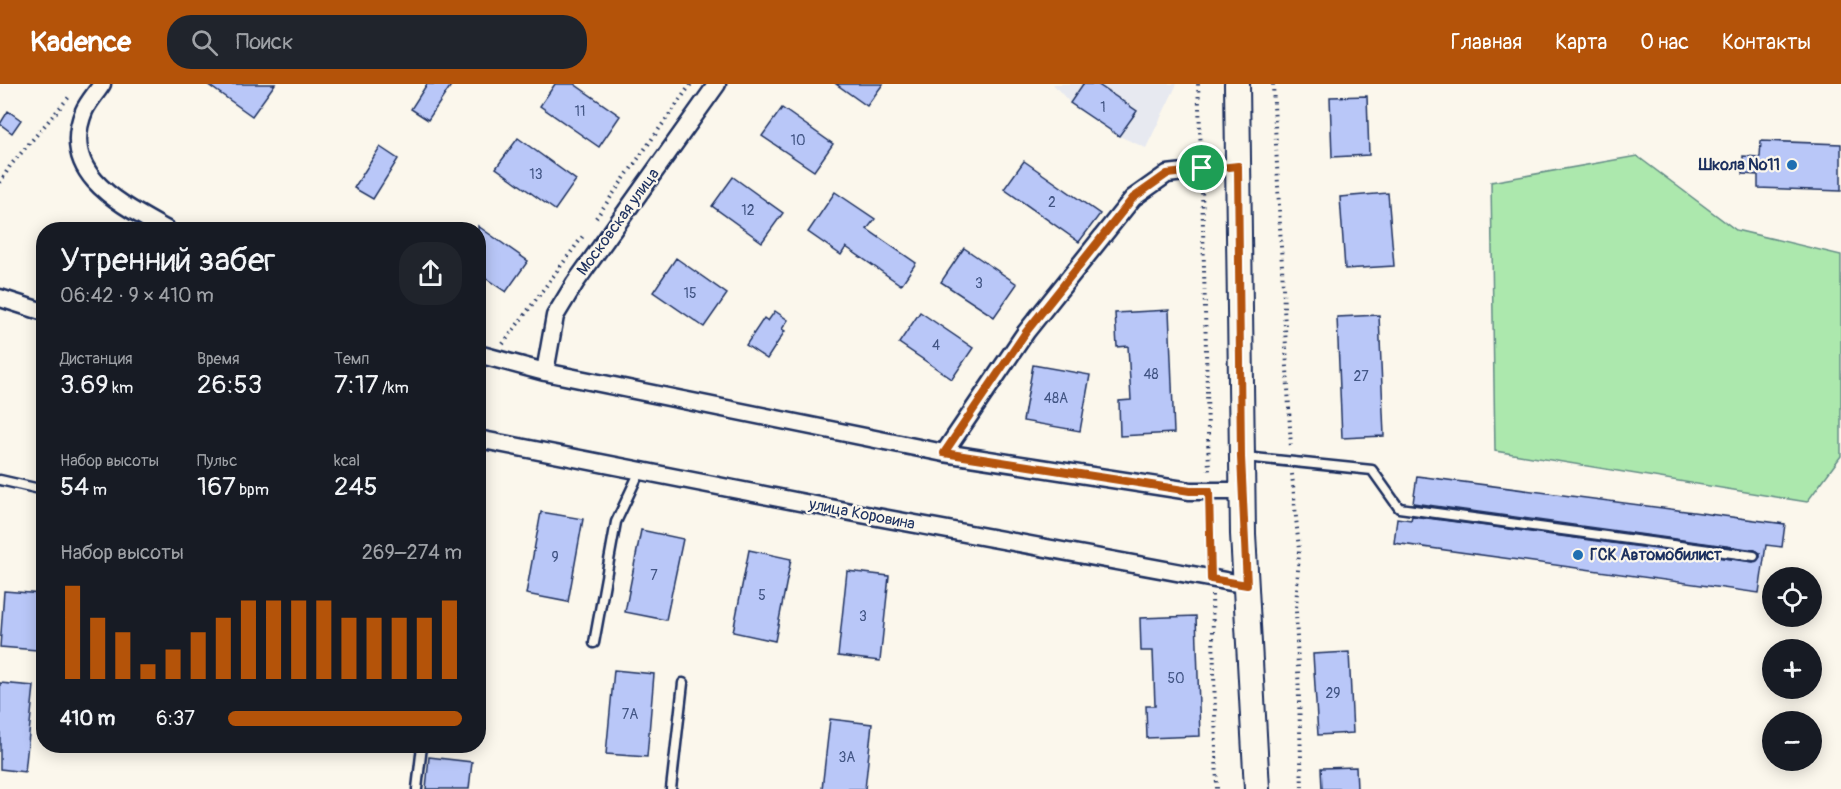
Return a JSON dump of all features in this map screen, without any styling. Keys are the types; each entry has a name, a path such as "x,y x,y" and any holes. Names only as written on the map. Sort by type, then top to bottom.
{"street":[{"path":"102,84 84,110 78,135 79,155 87,173 100,188 154,222"},
{"name":"Московская улица","path":"545,372 555,316 575,283 717,84"},
{"path":"1237,84 1241,457 1257,789"},
{"path":"944,453 1026,332 1133,198 1167,174 1202,168 1238,166"},
{"path":"0,298 36,309"},
{"path":"486,356 545,372 944,453 1190,491 1243,491"},
{"name":"улица Коровина","path":"486,441 1247,585"}],"lane":[{"path":"1241,457 1372,470 1399,508 1754,556"},
{"path":"594,643 616,522 639,471"},
{"path":"0,480 36,488"},
{"path":"670,789 683,683"},
{"path":"417,789 421,753"}],"path":[{"path":"591,225 691,84"},
{"path":"1198,84 1217,789"},
{"path":"1273,84 1291,462 1299,550 1296,610 1302,789"},
{"path":"0,183 10,166 74,90"},
{"path":"486,356 585,234"}],"shaded area":[{"path":"1053,84 1177,84 1146,148 1119,136 1070,103"}],"green space":[{"path":"1637,156 1736,230 1841,255 1841,456 1807,502 1495,451 1491,182"}],"building":[{"path":"207,84 275,84 252,116"},
{"path":"427,84 452,84 428,120 411,109"},
{"path":"555,84 574,84 620,116 599,147 540,106"},
{"path":"836,84 883,84 867,106"},
{"path":"1083,84 1097,84 1137,111 1119,136 1070,103"},
{"path":"1367,96 1369,155 1332,157 1330,97"},
{"path":"782,108 833,144 814,171 762,136"},
{"path":"8,111 21,120 12,133 0,124"},
{"path":"518,138 576,180 555,210 496,168"},
{"name":"Школа №11","path":"1761,141 1841,144 1841,191 1758,188 1758,175 1743,174 1743,156 1760,157"},
{"path":"380,147 398,159 373,199 354,188"},
{"path":"1024,161 1100,214 1079,242 1004,189"},
{"path":"733,177 783,213 762,242 712,206"},
{"path":"835,192 875,219 867,229 916,263 901,285 846,247 841,255 808,232"},
{"path":"1388,193 1394,266 1345,269 1340,197"},
{"path":"486,232 528,261 506,292 486,278"},
{"path":"964,248 1017,284 994,317 941,282"},
{"path":"676,258 727,294 704,327 653,292"},
{"path":"1169,310 1174,433 1120,436 1119,401 1131,400 1128,346 1117,347 1115,313"},
{"path":"775,311 788,320 782,329 785,331 767,359 746,345 764,318 768,321"},
{"path":"920,312 973,348 952,379 899,343"},
{"path":"1379,315 1384,436 1342,438 1337,317"},
{"path":"1033,365 1090,375 1080,431 1023,421"},
{"path":"1417,476 1785,524 1782,547 1766,545 1759,593 1394,543 1397,518 1411,520 1412,516 1753,562 1760,557 1760,553 1755,550 1413,503"},
{"path":"541,512 583,519 568,602 526,594"},
{"path":"641,530 683,539 666,620 625,612"},
{"path":"749,550 791,559 775,641 733,632"},
{"path":"847,571 889,576 880,661 838,656"},
{"path":"4,591 36,594 36,650 0,647"},
{"path":"1196,616 1200,736 1147,738 1146,706 1155,706 1153,651 1141,651 1140,618"},
{"path":"1349,652 1353,733 1318,735 1313,654"},
{"path":"614,670 654,674 647,757 606,754"},
{"path":"0,683 34,686 25,772 0,769"},
{"path":"830,719 872,724 865,789 822,789"},
{"path":"429,757 472,762 469,789 426,789"},
{"path":"1356,767 1357,789 1322,789 1321,768"}],"place":[{"name":"Школа №11","path":"1792,165"},
{"name":"ГСК Автомобилист","path":"1578,555"}],"route":[{"path":"1238,166 1241,457 1247,585 1211,579 1209,491 1190,491 944,453 1026,332 1133,198 1167,174 1202,168 1238,166"}]}
